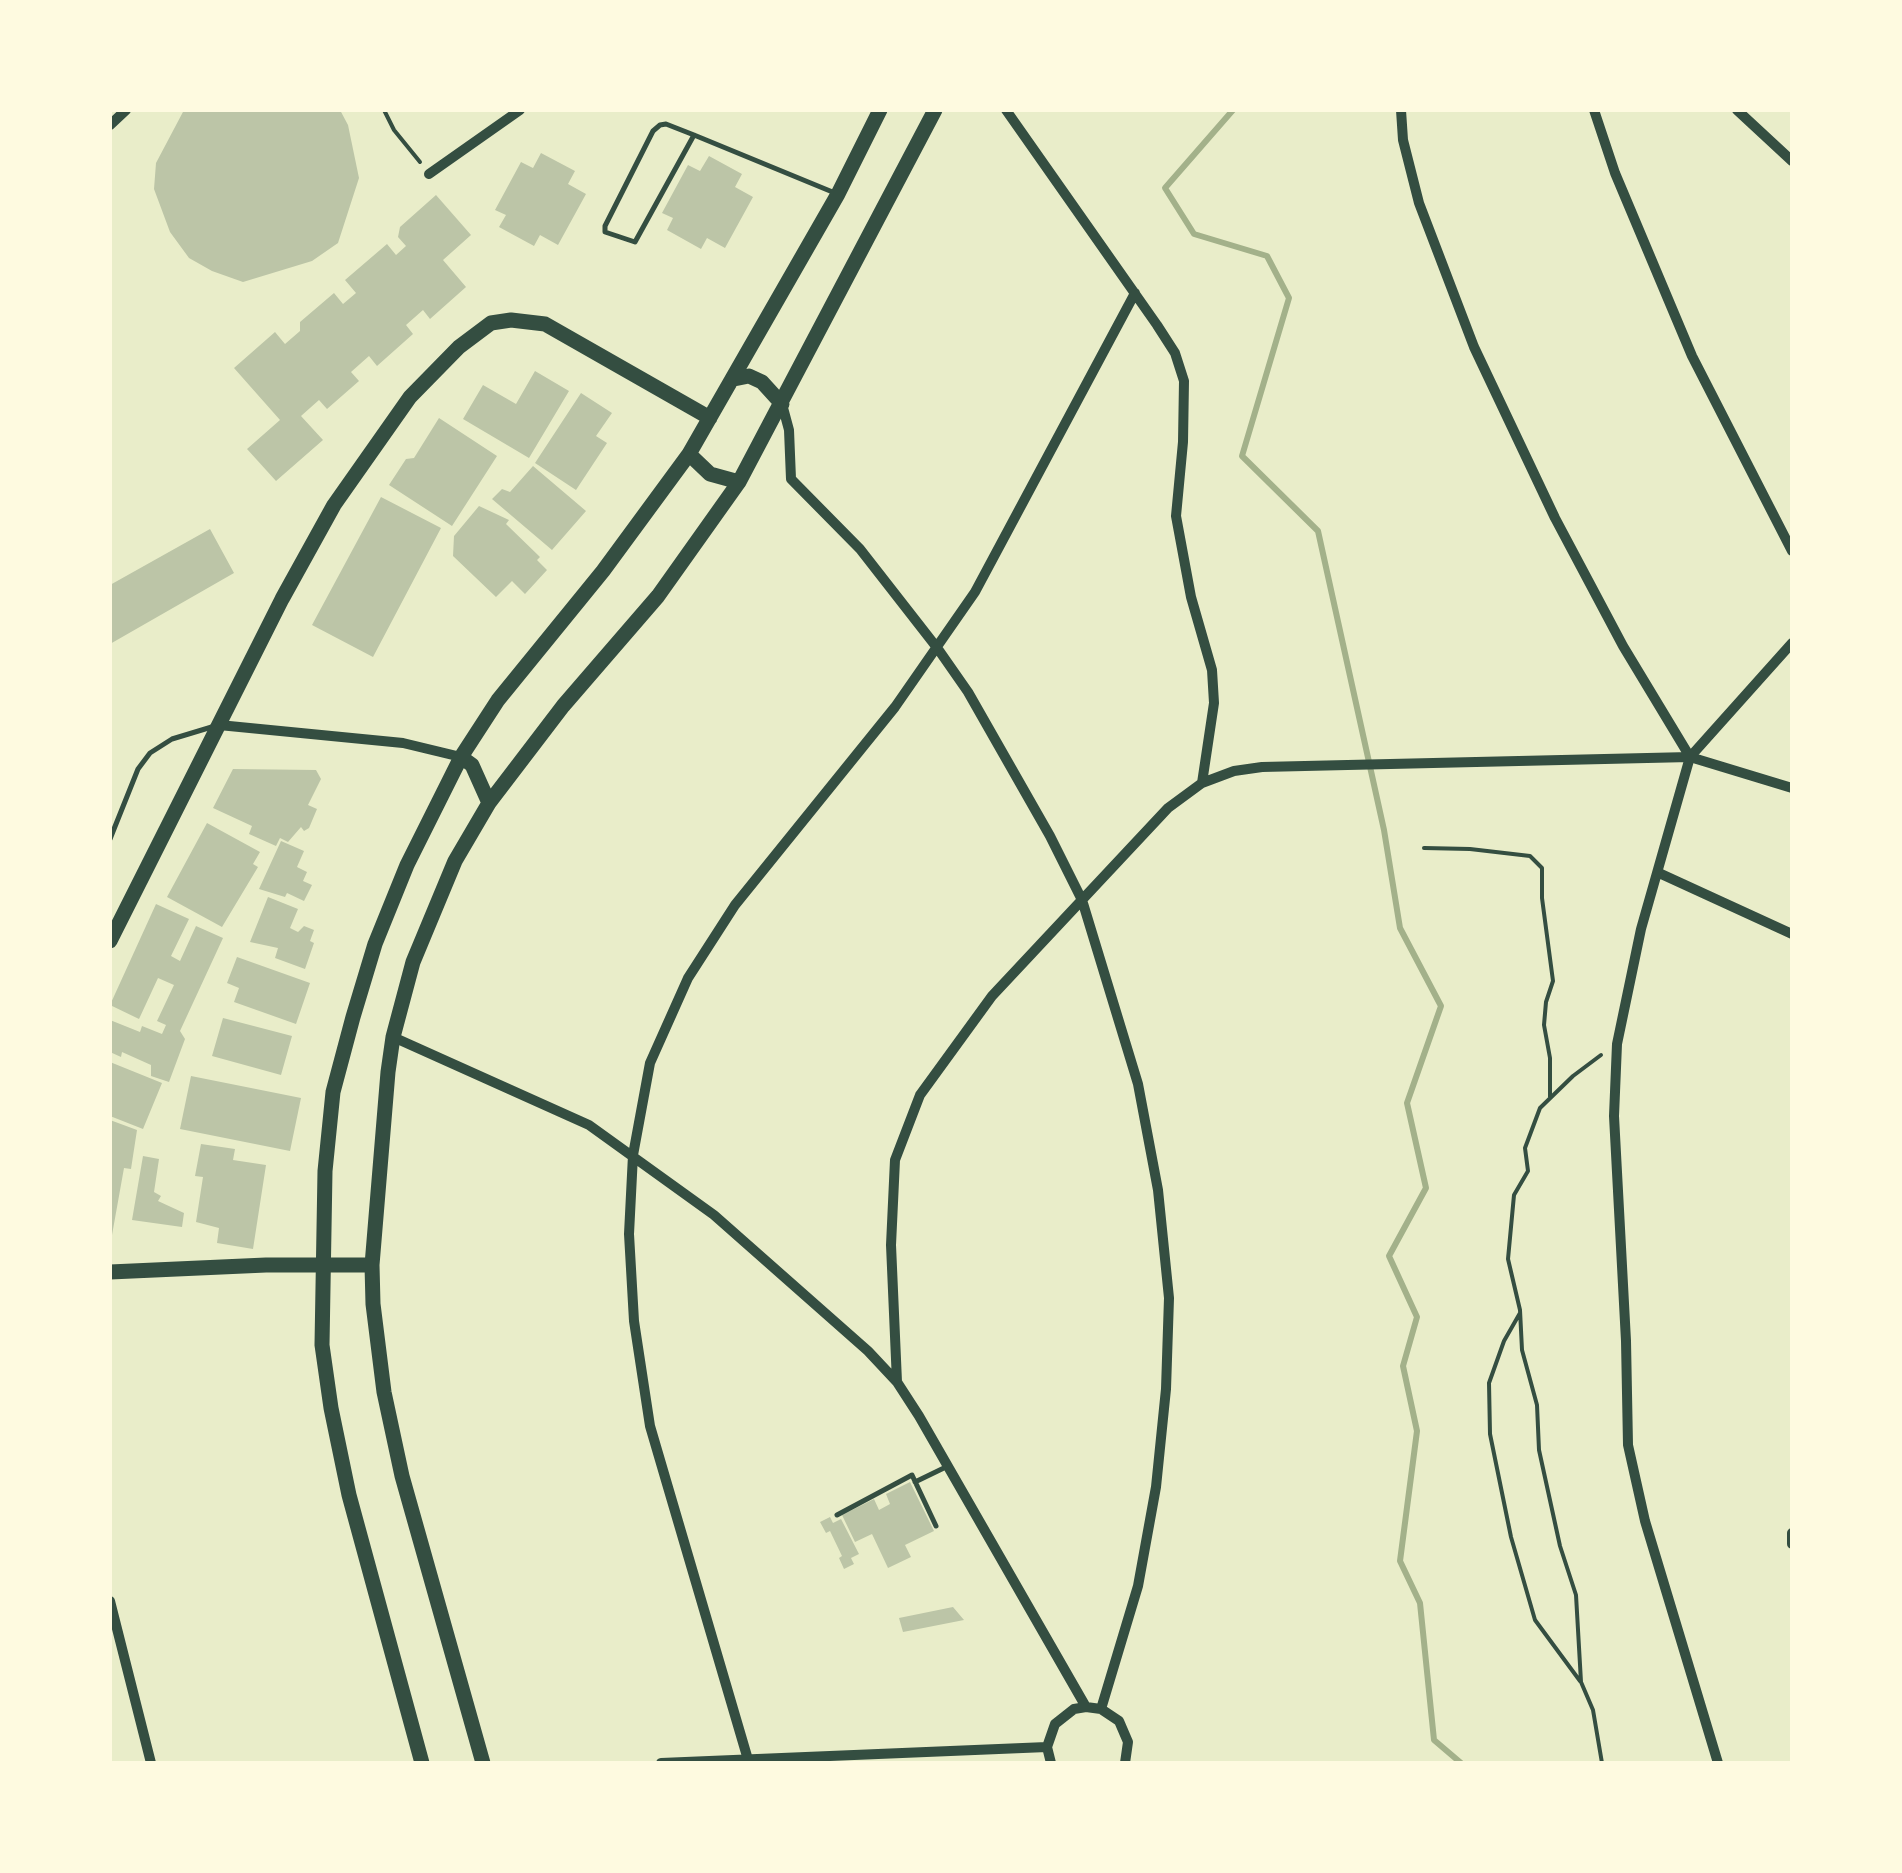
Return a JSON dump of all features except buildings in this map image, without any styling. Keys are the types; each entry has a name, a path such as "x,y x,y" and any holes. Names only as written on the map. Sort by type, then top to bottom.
{"main road":[{"path":"422,1763 349,1495 330,1408 322,1345 324,1171 333,1092 352,1017 375,944 407,866 460,757 498,700 603,571 689,454 838,194 880,110"},
{"path":"483,1763 402,1476 379,1360 372,1266 380,1143 393,1036 413,962 455,861 490,804 563,706 658,596 739,482 935,110"},
{"path":"110,941 282,599 334,505 410,397 478,331 511,320 545,324 710,418"},
{"path":"734,378 748,376 762,382 782,404"},
{"path":"689,454 710,474 739,482"},
{"path":"460,757 472,766 490,804"},
{"path":"110,1272 372,1266"}],"street":[{"path":"110,125 126,110"},
{"path":"429,174 520,110"},
{"path":"1006,110 1175,354 1184,381 1184,442 1176,516 1191,597 1212,670 1214,702 1202,783"},
{"path":"1401,110 1403,140 1419,203 1474,347 1555,518 1690,757"},
{"path":"1594,110 1614,173 1692,356 1792,552"},
{"path":"1736,110 1792,161"},
{"path":"748,1762 650,1426 634,1321 630,1234 634,1156 650,1063 688,978 736,906 938,649 974,592 1135,294"},
{"path":"782,404 790,430 788,471 792,479 860,549 968,692 1082,900 1138,1084 1158,1190 1170,1298 1166,1389 1153,1504 1138,1586 1101,1709"},
{"path":"1718,1763 1645,1521 1628,1445 1614,1116 1616,1044 1641,929 1690,757 1792,643"},
{"path":"219,725 404,743 460,757"},
{"path":"898,1382 892,1245 895,1160 920,1095 992,996 1168,808 1202,783 1234,770 1262,767 1690,757 1792,788"},
{"path":"1659,873 1792,934"},
{"path":"393,1036 589,1125 714,1215 817,1303 898,1382 1086,1707"},
{"path":"1792,1533 1792,1544"},
{"path":"110,1601 150,1763"},
{"path":"1051,1763 1049,1735 1063,1715 1086,1707 1101,1709 1126,1731 1125,1763"},
{"path":"661,1763 1047,1748"}],"lane":[{"path":"694,135 638,238 632,243 608,234 605,226 653,131 666,124 694,135 838,194"},
{"path":"110,839 138,769 150,752 172,739 219,725"},
{"path":"915,1482 948,1466"},
{"path":"837,1515 912,1476 936,1526"}],"path":[{"path":"384,110 394,130 429,174"},
{"path":"1424,848 1530,856 1542,868 1553,981 1544,1025 1550,1058 1550,1098"},
{"path":"1581,1682 1576,1595 1560,1546 1539,1450 1537,1406 1522,1350 1520,1313 1508,1259 1514,1194 1528,1171 1525,1148 1540,1108 1573,1076 1616,1044"},
{"path":"1520,1313 1504,1341 1490,1384 1490,1434 1496,1470 1534,1620 1581,1682 1592,1710 1602,1763"}],"waterway":[{"path":"1233,110 1165,188 1194,234 1267,256 1289,298 1242,456 1318,531 1384,830 1400,928 1441,1006 1407,1103 1426,1188 1389,1256 1417,1317 1403,1366 1417,1431 1400,1561 1420,1603 1434,1740 1461,1763"}]}
